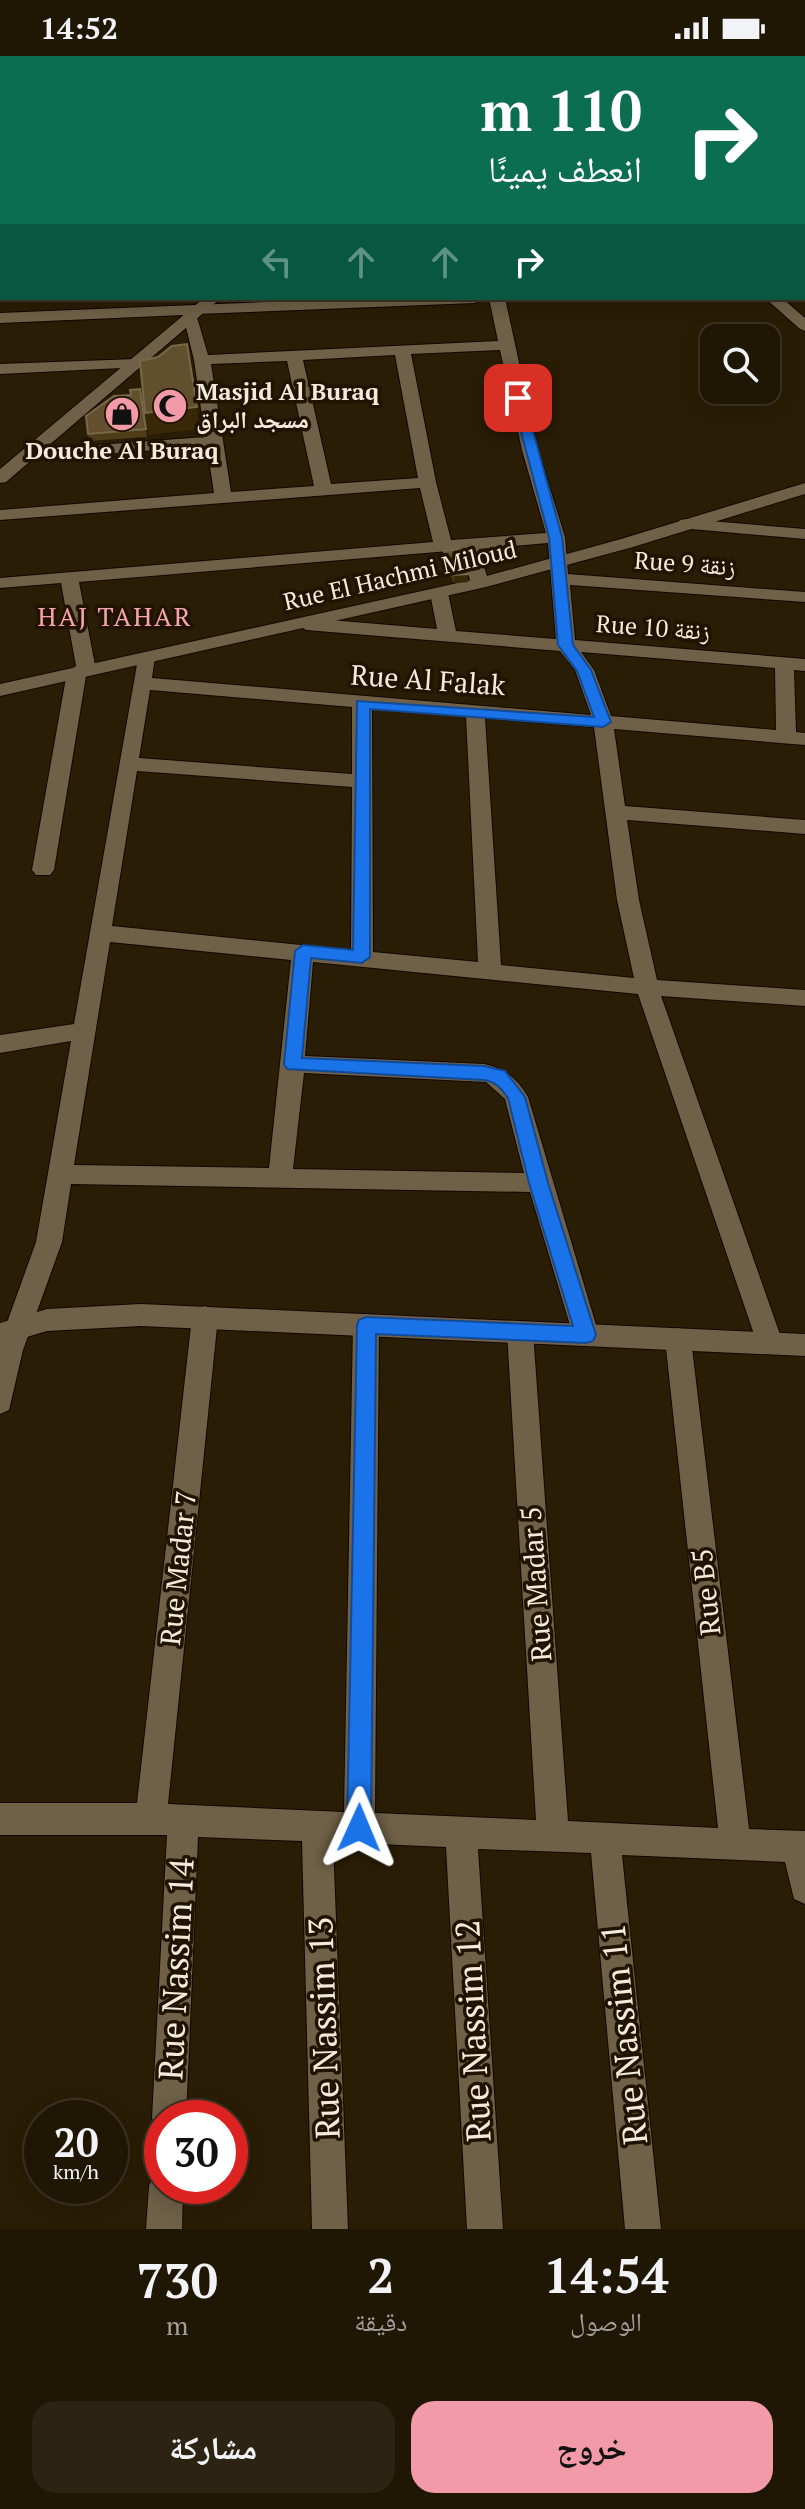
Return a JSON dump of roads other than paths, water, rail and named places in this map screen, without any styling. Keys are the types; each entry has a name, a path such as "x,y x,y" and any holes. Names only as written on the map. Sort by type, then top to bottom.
{"street":[{"path":"0,478 210,300"},
{"path":"7,318 193,314 440,300"},
{"path":"497,300 530,450 556,537 566,645 584,670 603,722 628,900 647,987 770,1343"},
{"path":"775,300 805,326"},
{"path":"193,314 223,498"},
{"path":"202,360 506,345"},
{"path":"402,351 427,482 443,545"},
{"path":"294,356 324,490"},
{"path":"0,369 136,364"},
{"path":"29,455 213,441"},
{"path":"0,515 427,482"},
{"name":"Rue El Hachmi Miloud","path":"0,690 480,583 560,570 686,524 805,488"},
{"path":"686,524 805,534"},
{"path":"0,583 556,537"},
{"path":"468,543 480,583"},
{"name":"Rue 9 زنقة","path":"560,570 805,597"},
{"path":"43,870 81,671 69,577"},
{"path":"439,593 448,636"},
{"name":"Rue 10 زنقة","path":"306,624 805,665"},
{"path":"0,1402 10,1350 10,1330 49,1242 146,657"},
{"path":"784,663 795,738"},
{"name":"Rue Al Falak","path":"143,683 362,704 795,738"},
{"path":"362,704 362,957"},
{"path":"475,711 490,971"},
{"path":"128,764 360,781"},
{"path":"615,812 805,827"},
{"path":"101,933 647,987 805,998"},
{"path":"280,1178 303,951"},
{"path":"0,1044 86,1030"},
{"path":"293,1064 498,1076 516,1097 586,1335"},
{"path":"58,1174 539,1183"},
{"path":"10,1330 89,1316 205,1317 805,1345"},
{"name":"Rue Madar 7","path":"167,1820 205,1317"},
{"path":"359,1828 366,1325"},
{"name":"Rue Madar 5","path":"520,1332 553,1836"},
{"name":"Rue B5","path":"678,1339 735,1844"},
{"path":"0,1819 167,1820 802,1847 805,1888"},
{"name":"Rue Nassim 14","path":"167,1820 169,2100"},
{"name":"Rue Nassim 13","path":"317,1826 330,2229"},
{"name":"Rue Nassim 12","path":"461,1832 485,2229"},
{"name":"Rue Nassim 11","path":"605,1839 643,2229"},
{"path":"164,2229 165,2204"}],"place":[{"name":"Masjid Al Buraq مسجد البراق","path":"170,406"},
{"name":"Douche Al Buraq","path":"122,414"}],"district":[{"name":"HAJ TAHAR","path":"115,617"}]}
